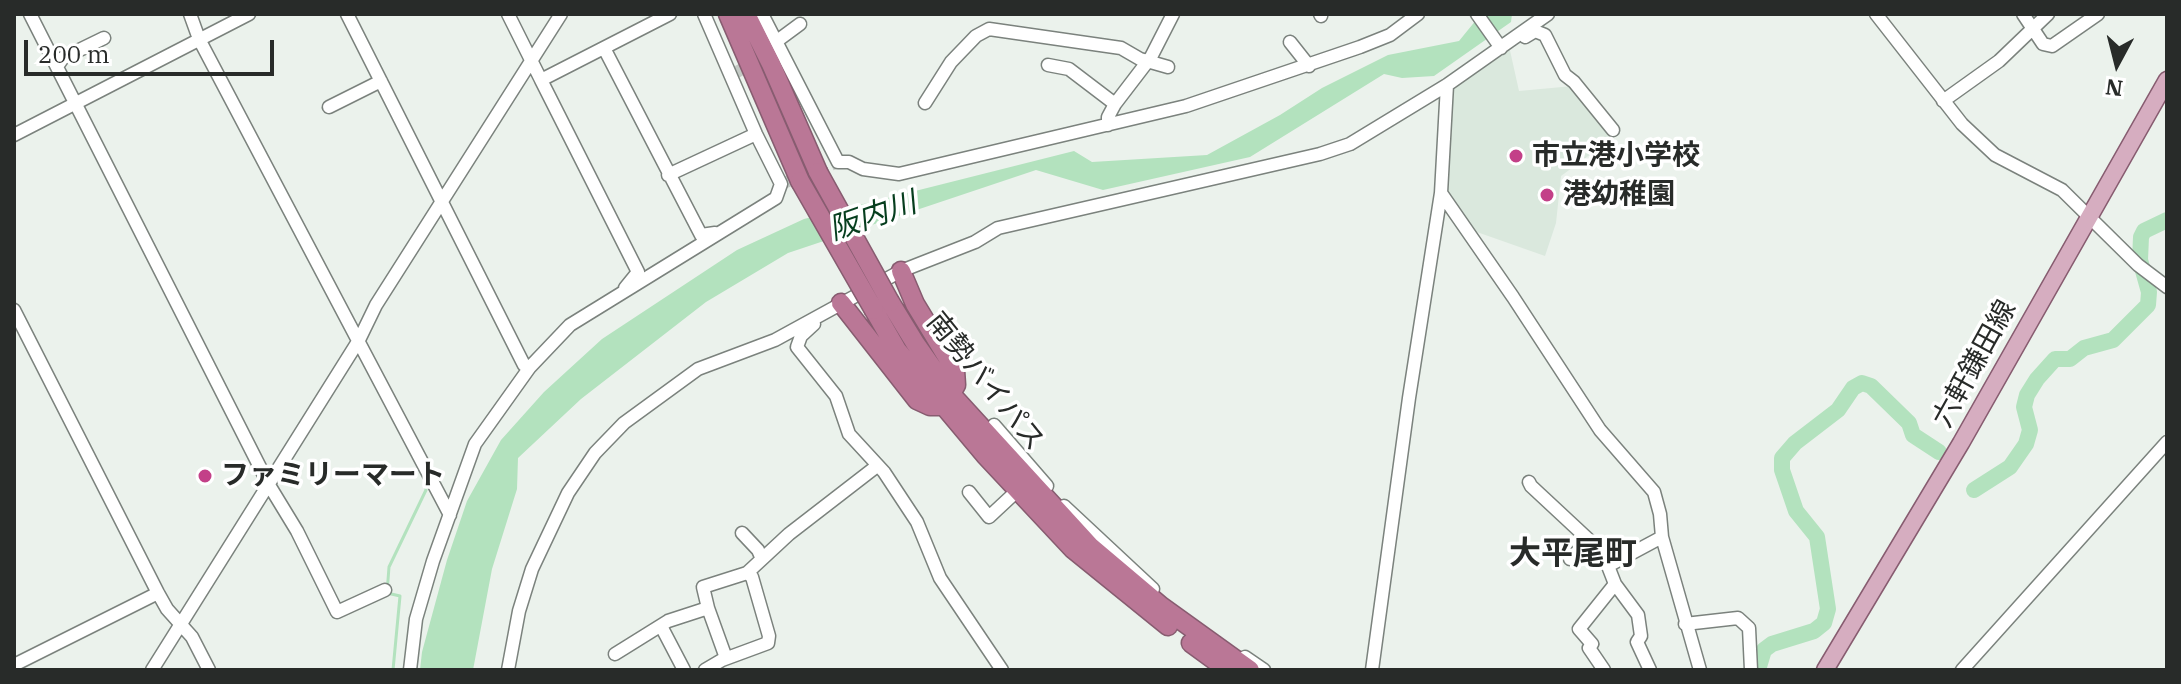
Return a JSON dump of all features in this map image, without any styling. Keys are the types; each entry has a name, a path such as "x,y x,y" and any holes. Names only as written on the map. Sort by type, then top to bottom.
{"highway":[{"name":"南勢バイパス","path":"728,14 800,181 882,306 915,343 947,400 1018,490 1073,549 1146,611 1228,670"},
{"name":"南勢バイパス","path":"746,14 882,306"},
{"path":"841,303 917,400 930,406 947,400 956,385 955,370 915,304 901,271"},
{"name":"南勢バイパス","path":"947,400 1090,546 1161,606 1250,670"}],"main road":[{"name":"六軒鎌田線","path":"1835,670 2092,219 2167,80"},
{"name":"六軒鎌田線","path":"1825,670 2092,219 2167,102"}],"street":[{"path":"30,14 269,485 297,531 337,612 385,590"},
{"path":"190,14 199,39 450,515"},
{"path":"14,135 249,14"},
{"path":"347,14 524,365 530,367"},
{"path":"508,14 638,272 621,294"},
{"path":"152,670 359,340 376,305 561,14"},
{"path":"541,80 670,14"},
{"path":"410,670 416,619 433,561 475,444 530,367 570,325 776,198 781,184 704,14"},
{"path":"762,14 838,162 899,174 1186,106 1309,66 1390,35 1418,14"},
{"path":"1108,125 1108,117 1115,104 1161,40 1173,14"},
{"path":"1477,14 1503,44"},
{"path":"508,670 519,611 532,569 568,493 595,453 624,423 698,369 775,340 901,271 975,242 998,228 1320,154 1350,144 1447,85 1548,14"},
{"path":"1876,14 1962,124 1995,155 2062,190 2142,268 2167,287"},
{"path":"2023,14 2043,44 2052,46 2098,14"},
{"path":"1943,101 1999,61 2048,14"},
{"path":"777,41 800,24"},
{"path":"925,103 951,62 976,36 989,29 1121,48 1168,67"},
{"path":"1503,44 1516,43 1535,31 1542,32 1565,75 1613,130"},
{"path":"58,65 63,58 104,38"},
{"path":"1290,42 1309,66"},
{"path":"604,48 701,235 722,232"},
{"path":"1048,65 1069,69 1115,104"},
{"path":"1264,66 1273,78"},
{"path":"329,107 381,81"},
{"path":"1369,669 1441,193 1447,85"},
{"path":"668,175 756,134"},
{"path":"1441,193 1600,430 1654,492 1662,537 1700,670"},
{"path":"14,310 158,593 167,609 192,637 209,670"},
{"path":"821,315 801,336 797,347 836,396 849,434 884,472 917,522 940,578 1002,670"},
{"path":"994,425 1065,507 1162,597 1264,670"},
{"path":"1962,670 2167,442"},
{"path":"726,658 703,587 747,573 761,557 877,466"},
{"path":"1529,482 1589,540 1608,566 1615,584 1638,615 1641,636 1637,642 1650,670"},
{"path":"969,492 989,517 1018,490"},
{"path":"742,533 761,557"},
{"path":"1608,566 1662,537"},
{"path":"1570,559 1589,540"},
{"path":"705,670 726,658 768,643 769,636 752,577 747,573"},
{"path":"1604,670 1589,648 1592,644 1579,629 1615,584"},
{"path":"14,665 158,593"},
{"path":"615,654 661,626 708,608"},
{"path":"1685,624 1738,618 1749,628 1751,670"},
{"path":"661,626 684,670"}],"shaded area":[{"name":"市立港小学校","path":"1509,46 1519,91 1573,86 1614,137 1561,176 1556,223 1545,256 1474,231 1442,185 1451,88 1483,68 1484,64"}],"water":[{"name":"阪内川","path":"1481,14 1512,14 1511,22 1434,76 1402,78 1384,74 1250,157 1103,190 1036,170 788,253 706,302 581,399 518,458 517,489 492,569 473,670 420,670 447,560 467,501 501,440 544,392 602,339 737,250 804,219 1074,151 1092,162 1207,155 1322,88 1388,55 1459,41"}],"waterway":[{"path":"1974,490 2010,467 2026,444 2030,430 2024,407 2027,395 2055,359 2070,359 2084,348 2113,340 2148,305 2149,292 2140,260 2141,237 2144,231 2167,220"},
{"path":"1758,670 1764,650 1772,644 1814,631 1824,623 1828,609 1817,537 1796,511 1782,470 1782,458 1795,443 1838,410 1853,388 1862,383 1871,386 1909,423 1913,435 1939,452"},
{"path":"393,670 400,596 387,593 389,567 426,490 424,477"}],"tunnel":[{"path":"731,75 774,52"},
{"path":"781,184 838,162"}],"place":[{"name":"市立港小学校","path":"1516,156"},
{"name":"港幼稚園","path":"1547,195"},
{"name":"ファミリーマート","path":"205,476"}],"district":[{"name":"大平尾町","path":"1573,555"}]}
